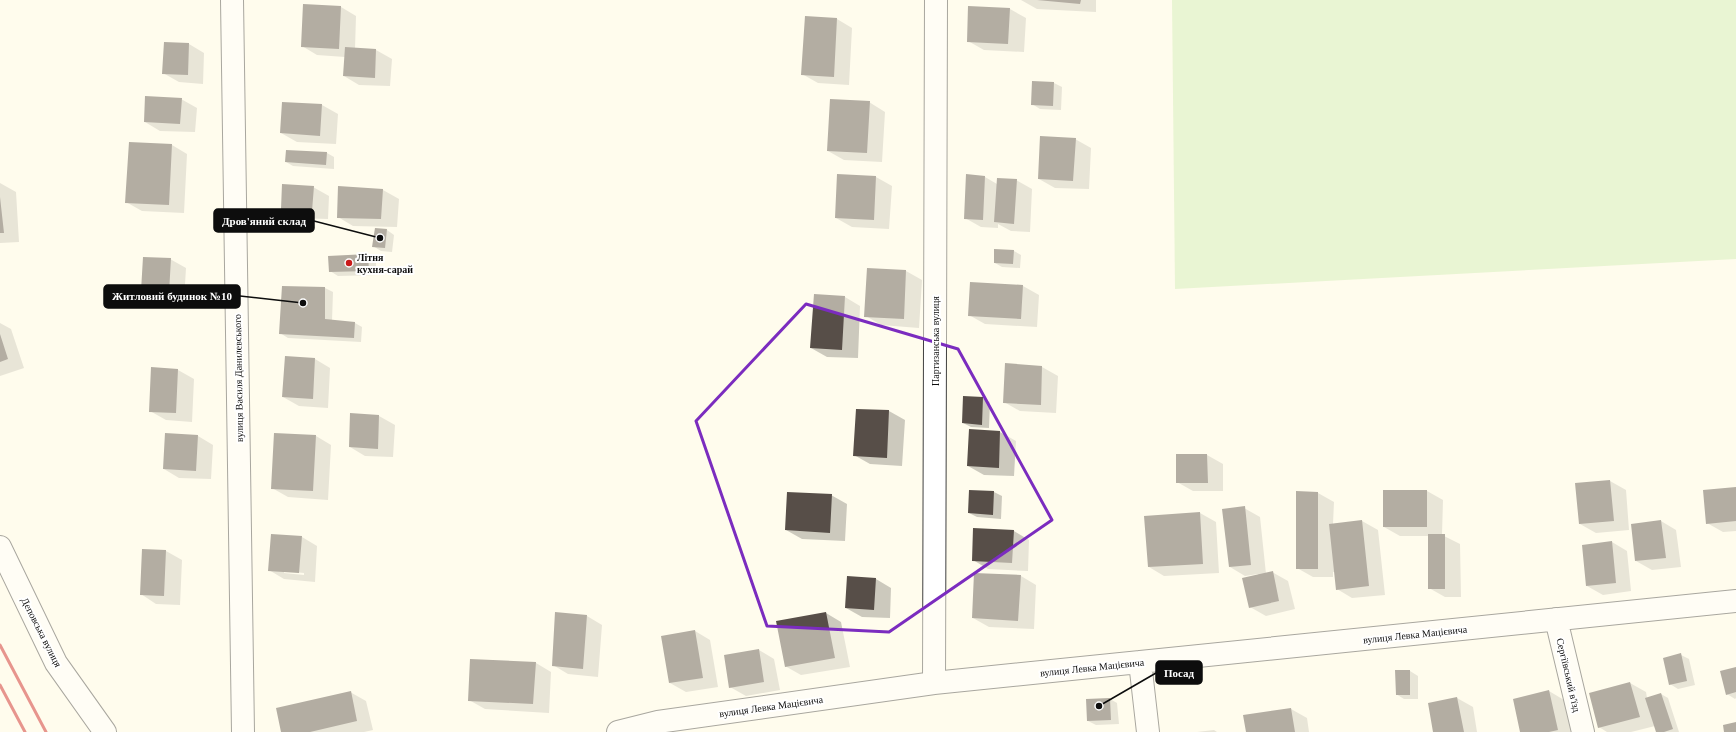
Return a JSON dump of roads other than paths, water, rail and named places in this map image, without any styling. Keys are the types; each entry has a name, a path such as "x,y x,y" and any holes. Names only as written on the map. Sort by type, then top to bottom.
{"street":[{"name":"вулиця Василя Данилевського","path":"232,0 243,732"},
{"name":"Партизанська вулиця","path":"934,683 936,0"},
{"name":"Деповська вулиця","path":"0,547 56,663 105,732"},
{"name":"вулиця Левка Мацієвича","path":"618,732 660,727 934,683 1736,601"},
{"name":"Сергіївський в'їзд","path":"1556,619 1583,732"},
{"path":"1140,662 1148,732"}],"railway":[{"path":"0,645 46,732"},
{"path":"0,685 25,732"}],"place":[{"name":"Дров'яний склад","path":"380,238"},
{"name":"Літня кухня-сарай","path":"349,263"},
{"name":"Житловий будинок №10","path":"303,303"},
{"name":"Посад","path":"1099,706"}]}
